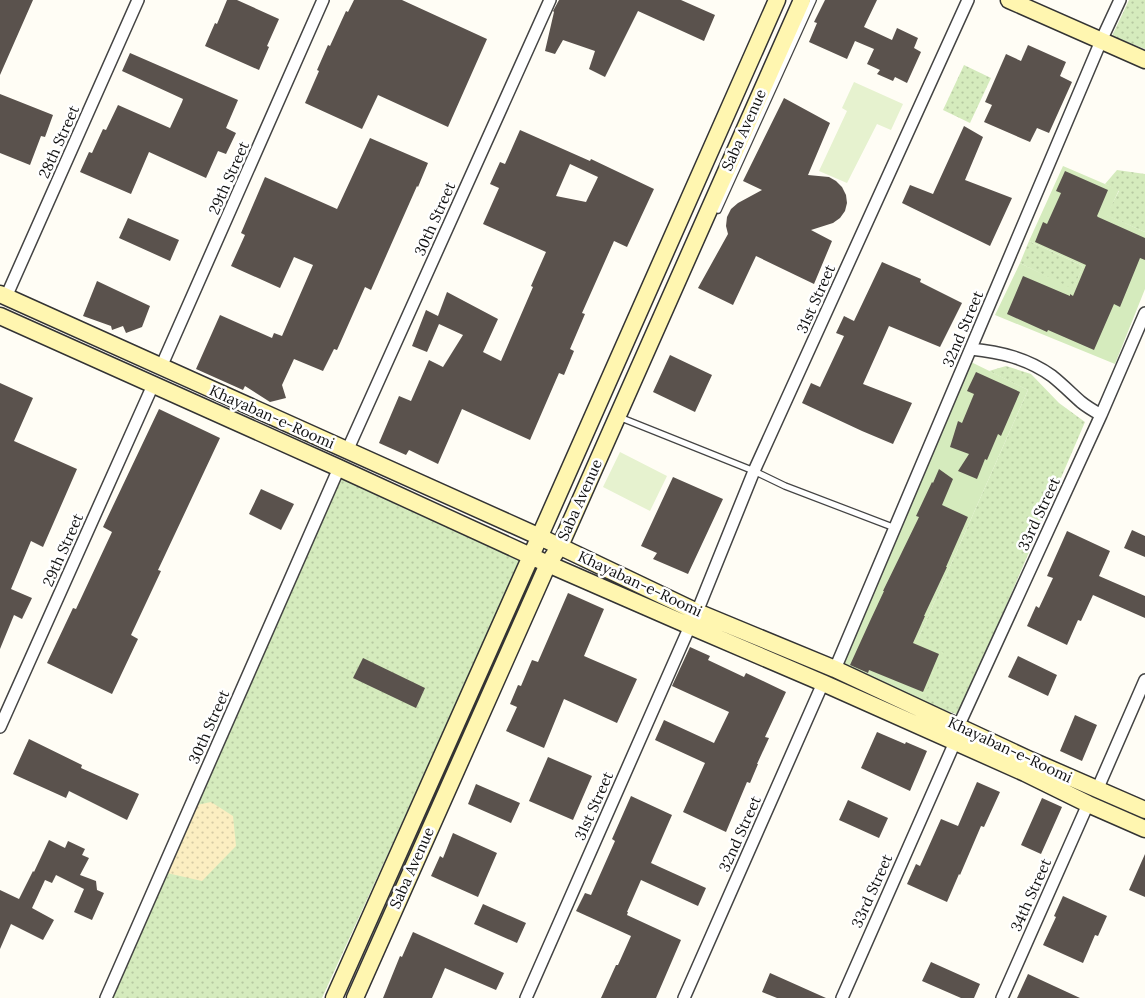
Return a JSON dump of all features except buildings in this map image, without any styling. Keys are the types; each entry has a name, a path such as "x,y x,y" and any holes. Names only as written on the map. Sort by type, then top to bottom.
{"street":[{"name":"28th Street","path":"3,296 138,0"},
{"name":"29th Street","path":"161,367 323,0"},
{"name":"30th Street","path":"347,451 550,0"},
{"name":"Saba Avenue","path":"334,998 777,0"},
{"name":"Saba Avenue","path":"354,998 548,564 566,545 802,0"},
{"name":"31st Street","path":"526,998 694,619 754,471 968,0"},
{"path":"1009,0 1145,60"},
{"name":"32nd Street","path":"835,669 1120,0"},
{"name":"Khayaban-e-Roomi","path":"3,296 540,537 566,545 694,619 823,682 956,734"},
{"name":"33rd Street","path":"842,998 956,734 1101,415 1145,313"},
{"name":"Khayaban-e-Roomi","path":"0,316 548,564 835,669 956,734 1092,797 1145,829"},
{"path":"60,343 66,342 71,337 72,331 69,325"},
{"path":"86,355 82,345 85,339 91,336"},
{"path":"971,349 993,351 1029,362 1050,375 1066,387 1083,404 1101,415"},
{"name":"29th Street","path":"0,727 153,385"},
{"name":"30th Street","path":"106,998 339,468"},
{"name":"34th Street","path":"1002,998 1145,680"},
{"name":"32nd Street","path":"684,998 823,682"},
{"name":"Khayaban-e-Roomi","path":"1092,797 1145,810"}],"lane":[{"path":"714,218 813,0"},
{"path":"604,462 620,417 648,364"},
{"path":"620,417 754,471 785,486 895,528"}],"green space":[{"path":"1129,0 1145,0 1145,49 1112,36"},
{"path":"964,65 991,78 970,123 943,110"},
{"path":"854,82 903,104 891,130 877,124 847,183 819,171 847,111 842,108"},
{"path":"1063,166 1119,190 1107,215 1145,232 1145,289 1115,364 995,315 1020,263 1073,289 1083,266 1029,241"},
{"path":"1117,170 1145,174 1145,232 1106,215 1119,191 1105,184"},
{"path":"1029,241 1083,266 1073,290 1020,263"},
{"path":"971,362 1028,390 918,639 944,653 921,702 842,666"},
{"path":"1006,366 1031,374 1059,403 1085,422 959,715 921,702 918,639 1028,390 989,371"},
{"path":"620,452 667,476 650,511 603,487"},
{"path":"342,476 523,558 322,998 112,998"}],"sand":[{"path":"211,802 233,816 236,846 202,881 167,873 197,805"}]}
